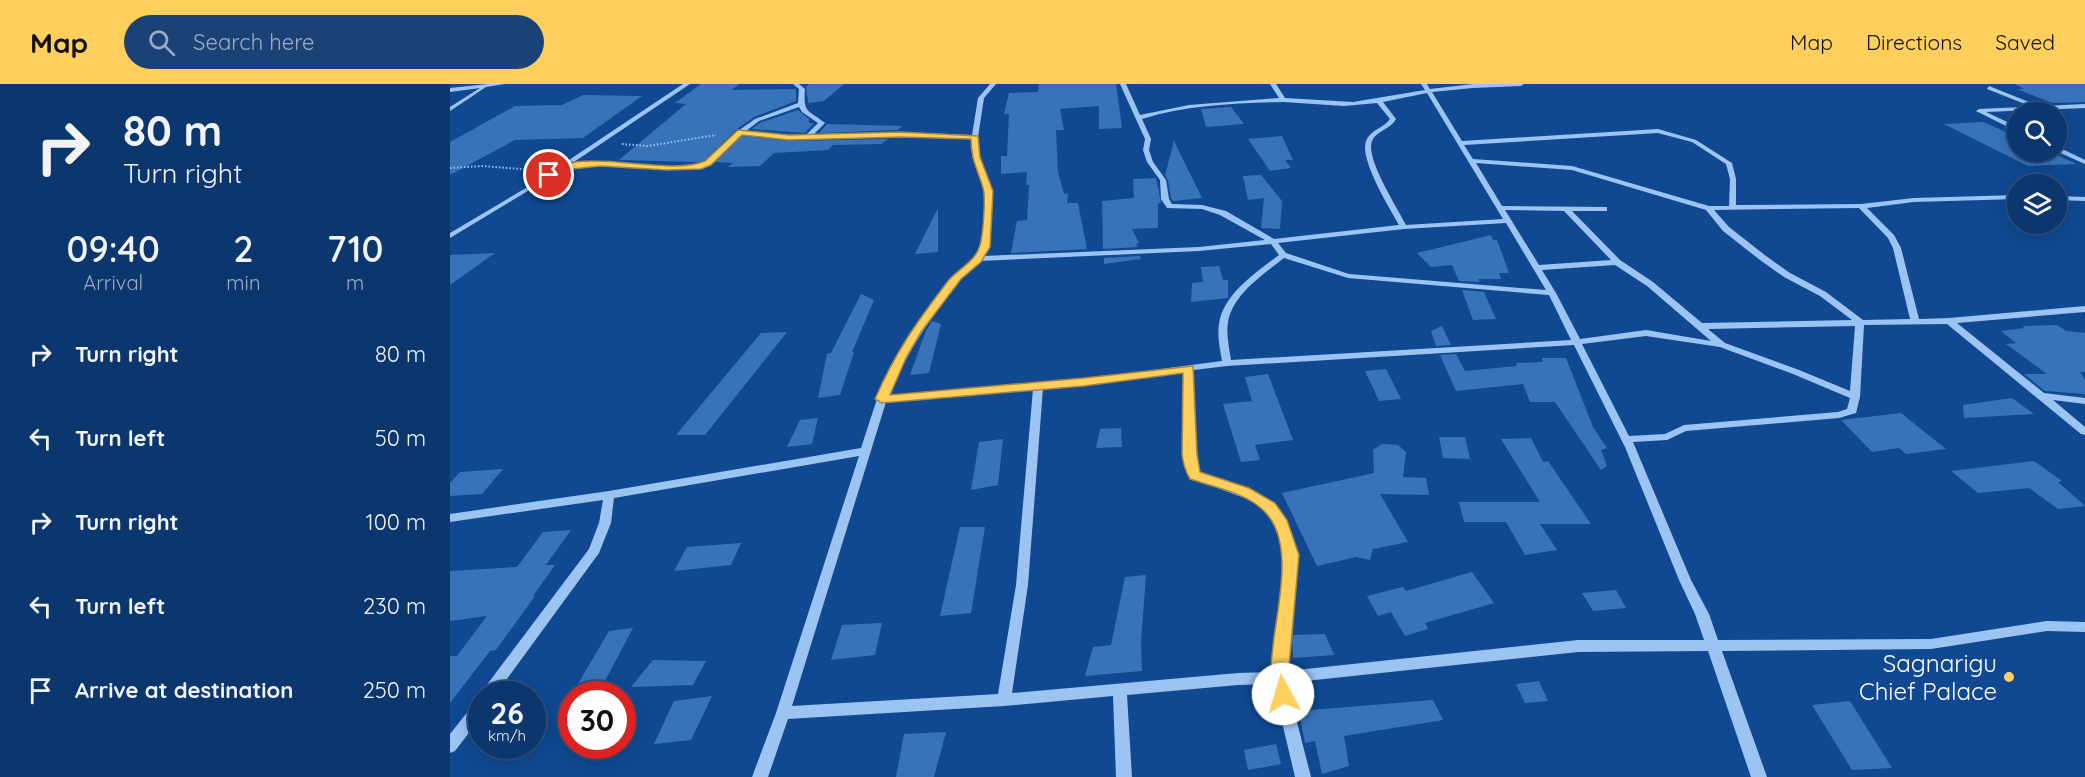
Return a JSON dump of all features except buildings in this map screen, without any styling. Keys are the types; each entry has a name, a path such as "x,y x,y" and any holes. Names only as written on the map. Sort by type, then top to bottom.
{"street":[{"path":"450,90 502,84"},
{"path":"450,236 561,167 687,84"},
{"path":"796,84 802,89 801,104 807,114 822,123 807,137"},
{"path":"760,777 783,713 882,399 899,358 957,276 977,260 985,247 989,191 975,157 975,137 981,98 993,84"},
{"path":"1123,84 1148,139 1146,150 1150,162 1163,180 1165,199 1170,206 1202,207 1223,213 1273,241 1282,255 1327,271 1370,280 1552,293"},
{"path":"1273,84 1283,100"},
{"path":"1138,118 1178,110 1283,100 1323,105 1379,101 1427,88 1521,84"},
{"path":"450,110 487,86"},
{"path":"1427,88 1552,293 1626,439 1714,645 1759,777"},
{"path":"1989,88 2023,102"},
{"path":"1379,101 1394,119 1372,136 1367,148 1370,162 1404,227"},
{"path":"561,167 600,163 701,166 708,163 740,132 767,115 801,104"},
{"path":"2067,107 2085,106"},
{"path":"2007,110 1979,111 2007,125"},
{"path":"740,132 807,137 900,134 975,137"},
{"path":"1461,142 1640,132 1671,133 1694,141 1729,163 1733,179 1732,208"},
{"path":"2067,154 2085,162"},
{"path":"2074,157 2085,157"},
{"path":"1473,161 1572,168 1709,208 1862,206 1905,200 2007,197"},
{"path":"2067,198 2085,199"},
{"path":"1862,206 1891,237 1897,248 1915,321"},
{"path":"1500,208 1604,209"},
{"path":"1709,208 1726,229 1763,258 1787,275 1823,294 1860,322"},
{"path":"1566,209 1617,262 1650,284 1722,345"},
{"path":"977,260 1199,249 1404,227 1508,221"},
{"path":"1227,363 1223,334 1225,316 1246,288 1282,255"},
{"path":"1536,268 1617,262"},
{"path":"1701,326 1949,321 2085,309"},
{"path":"1949,321 2085,432"},
{"path":"1626,439 1667,437 1684,428 1839,415 1852,411 1860,322"},
{"path":"882,399 1038,386 1227,363 1577,342 1653,333 1722,345 1855,397"},
{"path":"1189,369 1190,454 1191,467 1195,475 1244,491 1269,507 1279,520 1291,555 1279,678 1303,777"},
{"path":"1004,700 1023,575 1038,386"},
{"path":"2040,396 2085,401"},
{"path":"450,518 609,495 865,451"},
{"path":"498,681 595,550 605,523 609,495"},
{"path":"783,713 1004,700 1238,679 1279,678 1578,646 1931,644 2047,626 2085,627"},
{"path":"1120,690 1124,777"},
{"path":"450,746 468,722"}],"path":[{"path":"599,142 648,146 740,132"},
{"path":"450,168 482,166 531,170 561,167"}],"place":[{"name":"Sagnarigu Chief Palace","path":"2009,677"}],"route":[{"path":"549,175 561,167 600,163 691,168 701,166 708,163 740,132 789,137 900,134 975,137 975,157 989,191 985,247 977,260 957,276 916,331 899,358 882,399 1084,382 1189,369 1190,454 1191,467 1195,475 1244,491 1259,499 1279,520 1286,535 1291,555 1279,678 1283,694"}]}
